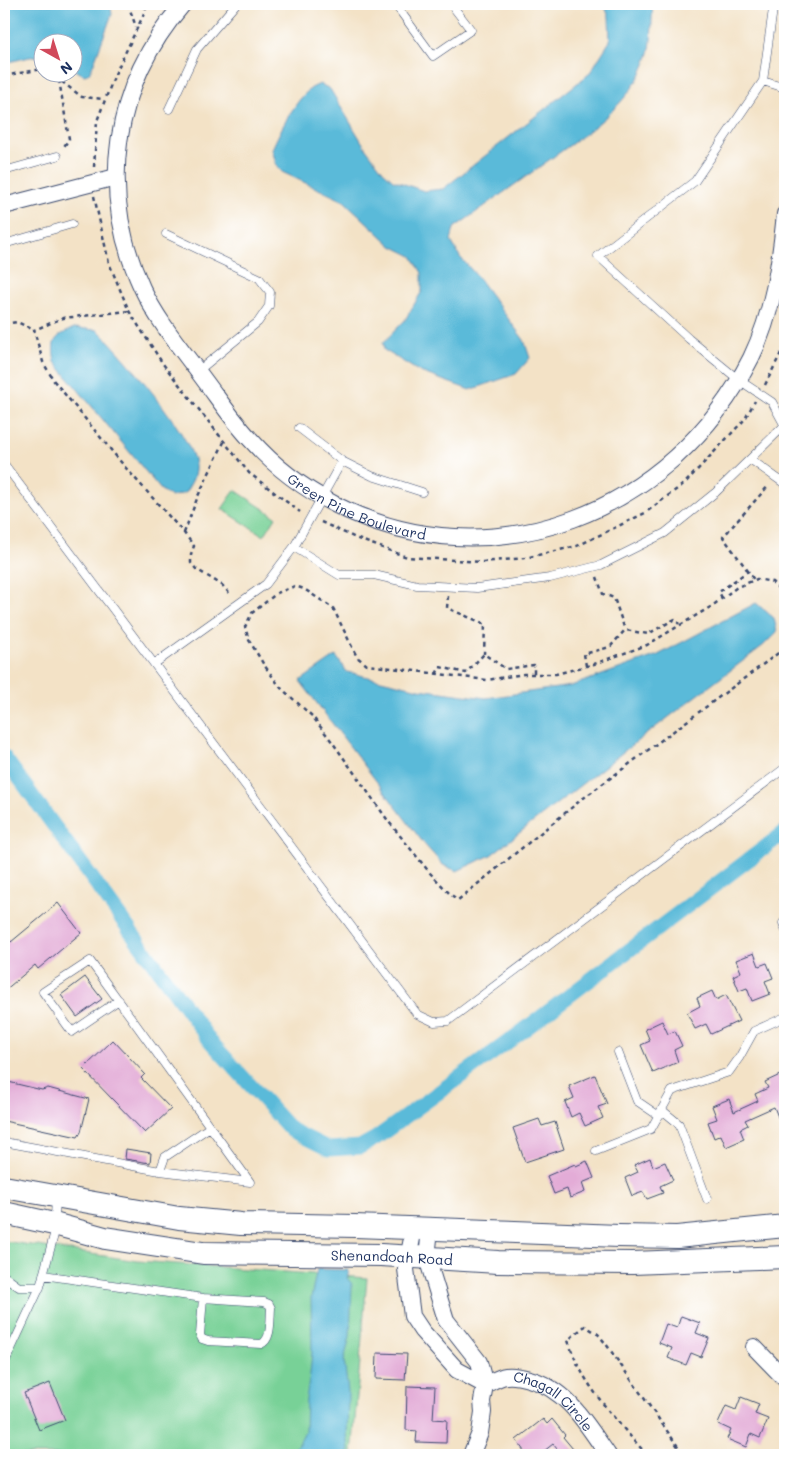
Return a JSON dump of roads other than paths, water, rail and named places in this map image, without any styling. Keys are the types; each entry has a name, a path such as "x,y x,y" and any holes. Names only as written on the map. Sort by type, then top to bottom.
{"street":[{"name":"Green Pine Boulevard","path":"183,4 153,43 136,78 124,113 118,144 116,177 118,209 124,241 131,261 144,291 160,319 236,424 251,441 276,465 304,486 334,504 366,518 434,535 481,537 516,534 550,527 583,516 615,501 645,482 674,460 699,434 715,416 739,380 761,335 772,300 780,264 785,214"},
{"path":"4,206 116,177"},
{"path":"4,1187 179,1218 241,1224 677,1237 785,1226"},
{"name":"Shenandoah Road","path":"4,1213 105,1238 203,1253 418,1257 498,1262 633,1263 785,1257"},
{"name":"Chagall Circle","path":"422,1228 418,1257 446,1320 479,1362 485,1385 482,1401 481,1428 471,1455"},
{"name":"Chagall Circle","path":"418,1257 406,1269 412,1316 422,1332 457,1370 485,1385"},
{"path":"754,1347 785,1379"},
{"name":"Chagall Circle","path":"485,1385 504,1376 525,1378 545,1385 562,1396 577,1412 608,1455"}],"lane":[{"path":"169,109 197,49 236,4"},
{"path":"395,4 433,56 471,30 451,4"},
{"path":"294,547 339,575 374,575 417,586 477,588 550,578 601,565 665,533 716,492 785,426 772,402 739,380 689,339 598,256 695,182 763,81 773,9 776,4"},
{"path":"763,81 785,88"},
{"path":"4,171 58,156"},
{"path":"4,244 72,224"},
{"path":"166,234 259,278 270,292 269,306 258,322 198,371"},
{"path":"299,428 342,461 372,476 422,492"},
{"path":"750,459 785,484"},
{"path":"154,664 266,584 294,547 342,461"},
{"path":"4,464 417,1014 434,1022 448,1021 785,768"},
{"path":"4,1142 160,1172 250,1182 210,1128 119,1000 90,961 43,992 72,1032 119,1000"},
{"path":"596,1151 651,1130 672,1091 729,1072 754,1031 785,1017"},
{"path":"618,1052 637,1101 679,1124 707,1199"},
{"path":"160,1172 165,1157 210,1128"},
{"path":"4,1364 40,1288 54,1235 56,1196"},
{"path":"43,1275 204,1298 264,1302 269,1304 271,1308 268,1338 265,1343 208,1341 202,1339 200,1335 204,1298"},
{"path":"4,1276 20,1287 40,1288"}],"water":[{"path":"4,4 110,4 112,14 88,74 82,74 82,32 32,32 32,57 4,63"},
{"path":"604,4 653,4 651,41 642,72 631,89 604,119 454,228 451,241 460,257 476,275 524,340 530,358 516,374 470,390 420,372 384,350 383,343 405,320 422,291 422,273 412,256 392,246 344,201 282,172 276,164 272,149 279,134 303,95 320,84 330,89 365,147 383,171 393,180 424,191 443,189 589,74 610,41 609,17"},
{"path":"74,328 98,330 138,375 183,435 195,465 194,476 185,493 171,497 161,490 55,362 53,349 56,340 62,334"},
{"path":"756,603 774,618 777,632 764,645 491,855 457,871 443,865 425,845 300,681 336,656 347,672 419,689 486,698 571,686 658,655"},
{"path":"317,1269 349,1270 347,1278 352,1284 350,1336 344,1360 348,1392 347,1435 349,1449 347,1455 286,1455 298,1445 305,1431 306,1399 312,1352 311,1298"}],"waterway":[{"path":"4,757 211,1042 291,1130 329,1149 360,1147 376,1138 516,1036 785,832"}]}
